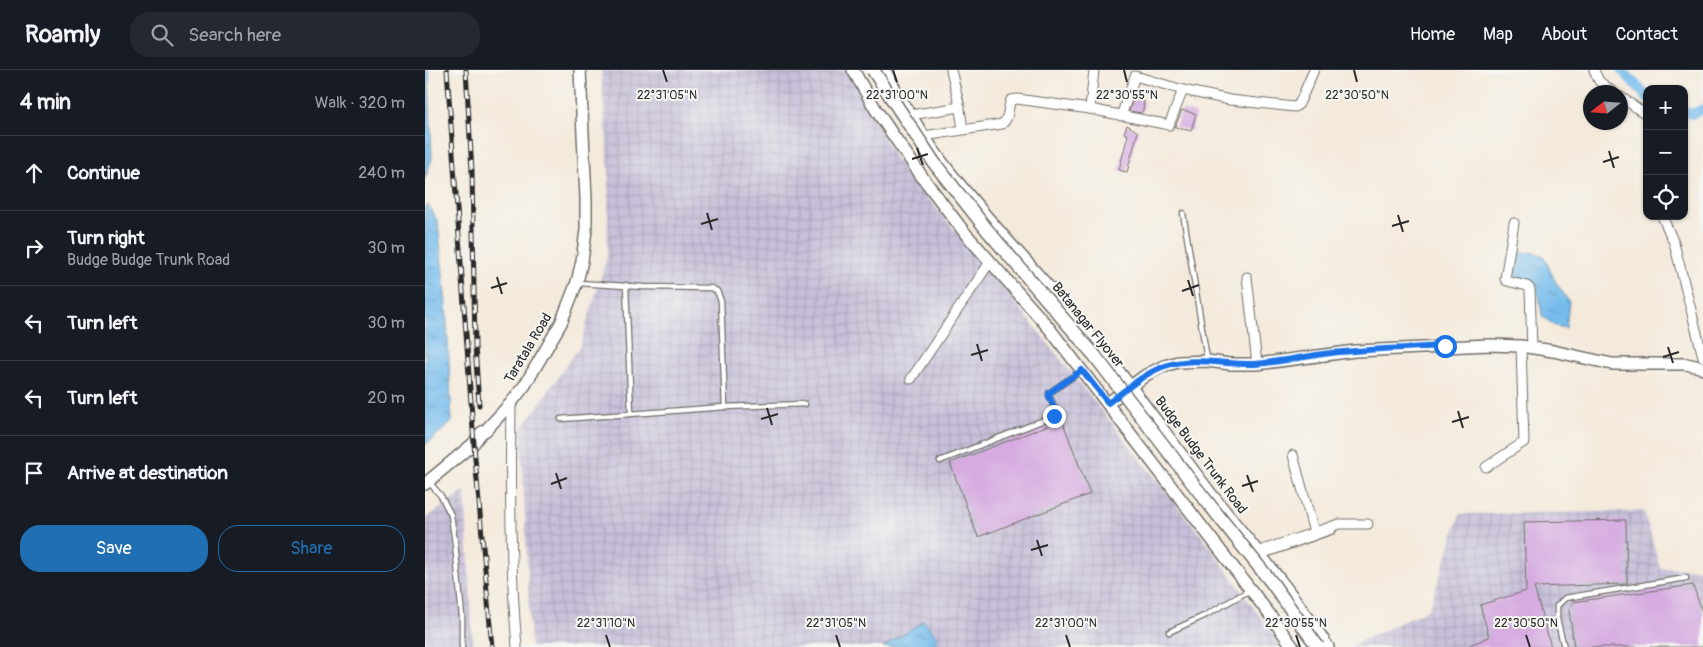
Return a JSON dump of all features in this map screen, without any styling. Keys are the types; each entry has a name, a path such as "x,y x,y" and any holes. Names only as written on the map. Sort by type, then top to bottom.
{"main road":[{"name":"Batanagar Flyover","path":"873,70 935,164 988,231 1095,356 1272,583 1318,647"}],"street":[{"name":"Taratala Road","path":"426,483 473,444 525,385 561,323 577,282 586,230 579,70"},
{"path":"853,70 876,110 923,178 965,233 1049,328 1293,647"},
{"name":"Budge Budge Trunk Road","path":"884,70 924,136 967,194 1086,330 1305,613 1328,647"},
{"path":"951,70 963,129"},
{"path":"1091,109 1094,70"},
{"path":"1121,116 1135,76 1143,74 1183,90 1239,101 1295,107 1299,104 1314,70"},
{"path":"1594,70 1599,82 1603,85"},
{"path":"924,136 1002,124 1007,118 1009,103 1013,99 1091,109 1169,125 1183,90"},
{"path":"1628,102 1643,112"},
{"path":"910,115 959,106"},
{"path":"1664,220 1673,243 1702,352"},
{"path":"1486,467 1524,442 1526,347 1530,289 1527,286 1505,279 1514,223"},
{"path":"911,379 990,262"},
{"path":"1247,277 1257,364"},
{"path":"1108,403 1146,375 1164,366 1178,362 1207,361 1230,364 1257,364 1355,351 1489,345 1526,347 1612,364 1686,364 1700,366 1703,369"},
{"path":"511,403 510,492 513,593 517,647"},
{"path":"1293,455 1314,532"},
{"path":"1259,554 1339,524 1368,524"}],"lane":[{"path":"1183,212 1207,361"},
{"path":"577,282 711,288 717,291 721,301 725,407"},
{"path":"626,285 631,414"},
{"path":"940,461 1054,416 1056,412 1049,393 1082,370"},
{"path":"561,419 725,407 805,404"},
{"path":"426,483 441,496 451,515 462,616 462,647"},
{"path":"1259,554 1333,531"},
{"path":"1564,647 1557,619 1557,606 1565,598 1686,578"},
{"path":"1169,632 1206,615 1251,590"}],"shaded area":[{"path":"601,70 847,70 896,160 1023,312 1207,543 1282,647 531,647 521,430 580,346 607,257 609,173"},
{"path":"465,491 473,647 425,647 425,519"},
{"path":"1644,511 1660,568 1703,569 1703,647 1349,647 1429,609 1460,514"}],"water":[{"path":"425,70 429,71 432,159 425,179"},
{"path":"428,205 438,222 446,304 452,422 425,445 425,207"},
{"path":"1532,252 1544,256 1554,279 1569,302 1566,328 1555,326 1542,316 1537,289 1514,276 1513,260 1517,254"},
{"path":"924,621 938,638 936,647 883,647"}],"building":[{"path":"1134,99 1144,101 1141,113 1129,111"},
{"path":"1182,110 1196,114 1191,131 1175,127"},
{"path":"1127,125 1138,132 1127,172 1119,170 1128,135 1124,133"},
{"path":"1062,420 1090,494 978,537 950,463"},
{"path":"1626,520 1627,584 1534,587 1551,647 1465,647 1489,637 1480,605 1526,591 1524,522"},
{"path":"1693,585 1703,615 1703,647 1574,647 1569,610 1573,602"}],"waterway":[{"path":"1622,70 1643,93"},
{"path":"1688,112 1692,114 1703,109"}],"railway":[{"path":"447,70 475,458 492,647"},
{"path":"466,70 472,171 475,346 479,405"}],"route":[{"path":"1054,416 1056,412 1049,393 1082,370 1108,403 1146,375 1164,366 1178,362 1207,361 1230,364 1257,364 1329,353 1445,346"}]}
